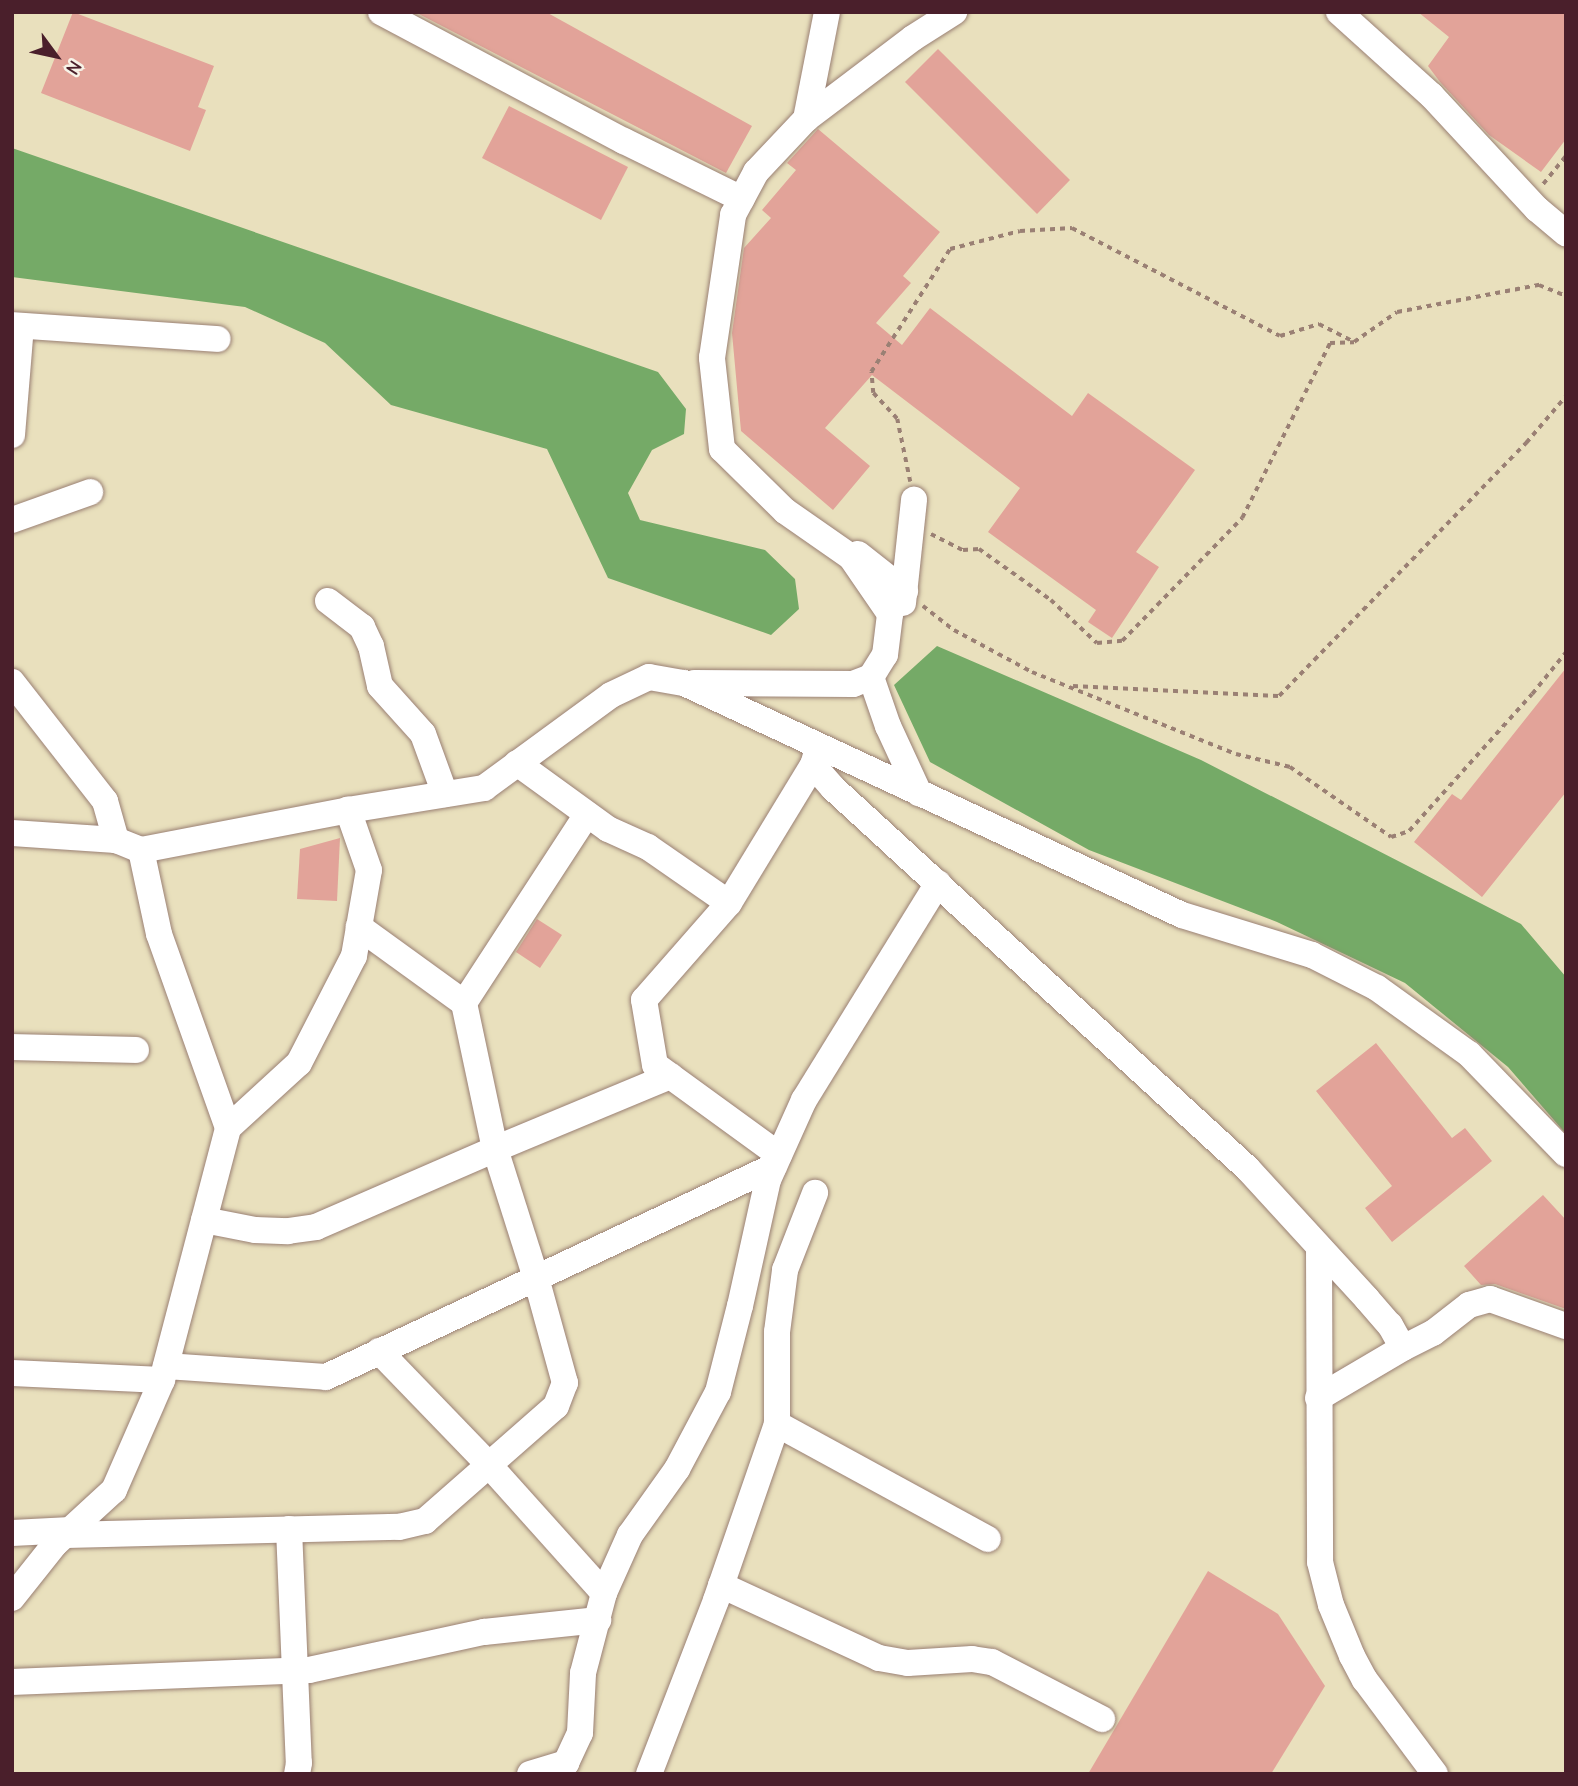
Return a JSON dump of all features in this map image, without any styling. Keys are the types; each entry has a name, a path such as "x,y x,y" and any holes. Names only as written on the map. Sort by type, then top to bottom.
{"street":[{"path":"382,12 624,141 742,198"},
{"path":"806,119 827,12"},
{"path":"12,833 116,840 141,850 348,810 484,788 620,691 649,677 684,683 853,684 871,677 885,655 890,614 850,558 785,511 722,449 712,358 733,215 756,172 806,119 913,38 954,12"},
{"path":"1339,12 1430,95 1529,201 1566,233"},
{"path":"12,435 17,326 218,339"},
{"path":"12,520 90,492"},
{"path":"785,511 828,529 905,591"},
{"path":"888,629 900,616 913,512"},
{"path":"328,600 362,628 372,646 380,686 423,734 445,794"},
{"path":"871,677 888,726 919,793"},
{"path":"12,681 105,801 116,840"},
{"path":"684,683 816,757 919,793 1182,915 1312,955 1377,988 1469,1054 1566,1154"},
{"path":"816,757 833,788 1248,1169 1390,1325 1403,1348"},
{"path":"776,1161 655,1065 644,1000 729,903 816,757"},
{"path":"517,763 608,829 648,847 729,903"},
{"path":"12,1598 68,1532 114,1490 164,1373 229,1128 299,1063 354,956 369,870 348,810"},
{"path":"464,1003 587,814"},
{"path":"141,850 159,934 229,1128"},
{"path":"530,1774 566,1763 580,1733 583,1674 604,1593 629,1535 677,1469 718,1392 768,1180 776,1161 804,1100 938,883"},
{"path":"12,1532 289,1530 399,1527 425,1521 556,1406 565,1383 536,1278 495,1149 464,1003 359,928"},
{"path":"12,1047 136,1050"},
{"path":"204,1220 255,1230 288,1231 316,1227 670,1076"},
{"path":"12,1373 326,1377 776,1161"},
{"path":"649,1774 718,1593 777,1424 776,1332 785,1270 815,1193"},
{"path":"1319,1248 1320,1562 1331,1605 1365,1680 1435,1774"},
{"path":"1318,1398 1403,1348 1433,1334 1469,1305 1490,1299 1566,1326"},
{"path":"379,1352 489,1465 604,1593"},
{"path":"777,1424 988,1539"},
{"path":"289,1530 299,1763 297,1774"},
{"path":"718,1593 879,1658 908,1663 972,1659 992,1662 1102,1719"},
{"path":"12,1682 295,1670 484,1632 598,1620"}],"path":[{"path":"1529,201 1566,156"},
{"path":"1354,342 1319,324 1280,336 1072,228 1020,230 950,249 871,372 873,393 897,419 913,512 962,550 979,549 1051,600 1097,643 1122,641 1241,518 1330,343 1354,342 1397,312 1539,285 1566,296"},
{"path":"1067,686 1279,696 1526,443 1566,396"},
{"path":"905,591 954,630 1032,672 1236,754 1290,767 1391,837 1409,831 1532,694 1566,652"}],"green space":[{"path":"12,148 658,372 686,409 684,434 652,450 628,493 640,520 765,550 795,579 799,609 771,635 608,578 547,449 391,405 325,343 245,307 12,277"},
{"path":"937,646 1201,760 1521,924 1566,977 1566,1134 1508,1067 1405,983 1277,922 1089,850 930,762 894,685"}],"building":[{"path":"73,12 214,66 198,107 206,110 190,151 41,93"},
{"path":"415,12 546,12 752,126 726,173"},
{"path":"1418,12 1566,12 1566,139 1541,172 1489,135 1440,82 1428,66 1449,37"},
{"path":"938,49 1070,180 1037,214 905,82"},
{"path":"509,106 628,167 601,220 482,158"},
{"path":"818,129 940,232 903,276 911,283 876,323 902,345 930,308 1072,416 1088,393 1195,470 1136,552 1159,567 1112,638 1088,622 1096,610 988,532 1020,488 872,375 825,428 870,466 833,510 741,431 732,333 744,248 771,218 762,210 796,170 787,163"},
{"path":"1566,668 1566,792 1482,897 1414,842 1452,794 1461,800"},
{"path":"340,838 337,901 297,899 300,849"},
{"path":"537,919 562,935 540,968 516,952"},
{"path":"1376,1043 1452,1138 1465,1128 1492,1161 1392,1242 1365,1208 1392,1186 1316,1091"},
{"path":"1543,1195 1566,1220 1566,1309 1495,1284 1481,1285 1464,1266"},
{"path":"1208,1571 1278,1614 1325,1686 1271,1774 1088,1774"}]}
